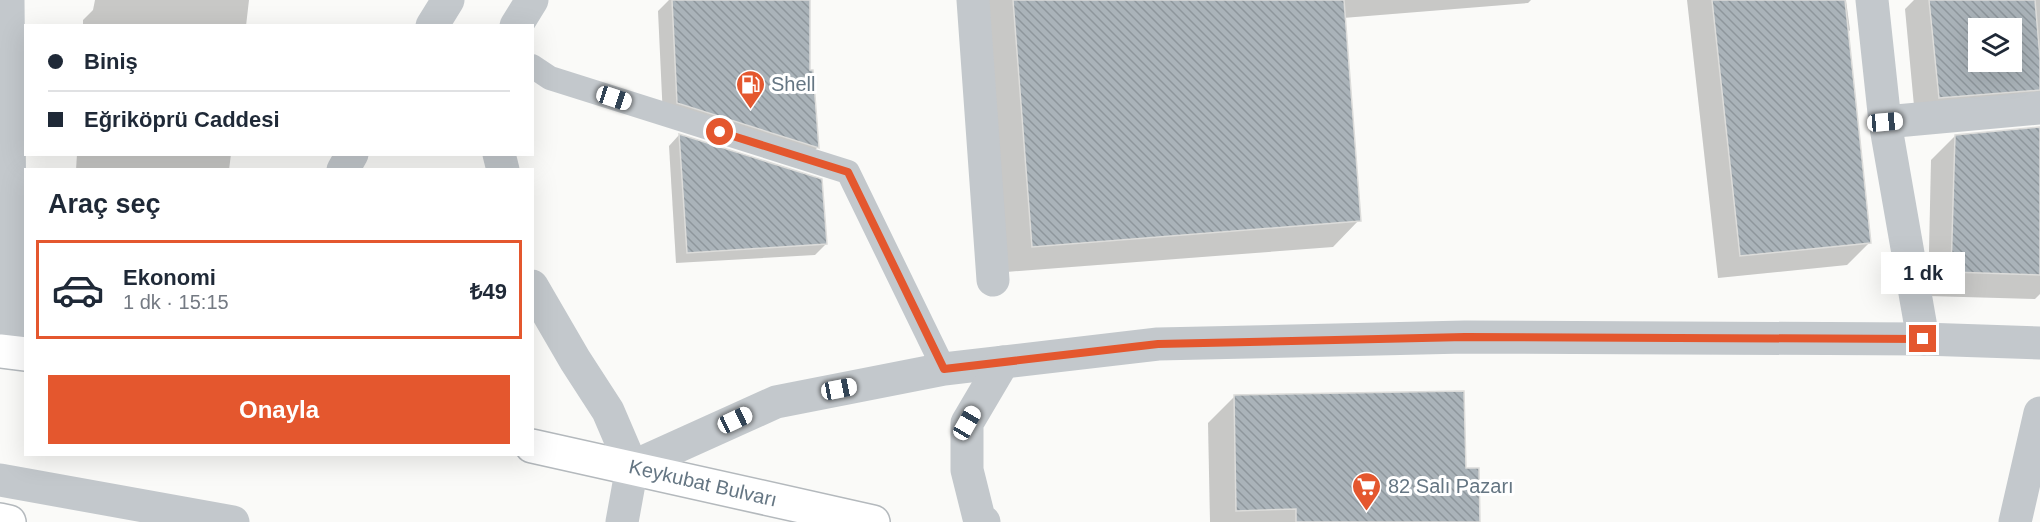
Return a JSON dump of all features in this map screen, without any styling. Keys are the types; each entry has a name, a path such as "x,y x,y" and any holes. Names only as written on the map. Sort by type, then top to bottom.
{"highway":[{"name":"Keykubat Bulvarı","path":"534,446 873,522"},
{"path":"0,520 9,522"}],"street":[{"path":"8,0 12,352"},
{"path":"517,24 532,0"},
{"path":"973,0 993,280"},
{"path":"1872,0 1885,122 1923,339"},
{"path":"1885,122 2040,108"},
{"path":"534,289 608,411 632,467 622,522"},
{"path":"632,467 776,402 944,369 1158,344 1465,337 1923,339 2040,343"},
{"path":"984,522 979,518 968,470 967,423 1003,362"},
{"path":"2015,522 2040,413"},
{"path":"0,480 232,522"}],"lane":[{"path":"534,67 550,78 848,172 944,369"}],"building":[{"path":"672,0 810,0 810,70 813,70 819,148 677,103"},
{"path":"1013,0 1344,0 1361,221 1032,247"},
{"path":"1712,0 1845,0 1871,243 1740,256"},
{"path":"1929,0 2035,0 2040,90 1939,98"},
{"path":"2040,127 2040,275 1951,272 1955,135"},
{"path":"679,134 822,179 827,244 687,253"},
{"path":"1464,391 1466,468 1479,468 1480,522 1296,522 1296,509 1236,511 1234,395"}],"place":[{"name":"Shell","path":"750,110"},
{"name":"82 Salı Pazarı","path":"1367,512"}],"route":[{"path":"720,132 848,172 944,369 1158,344 1465,337 1923,339"}]}
